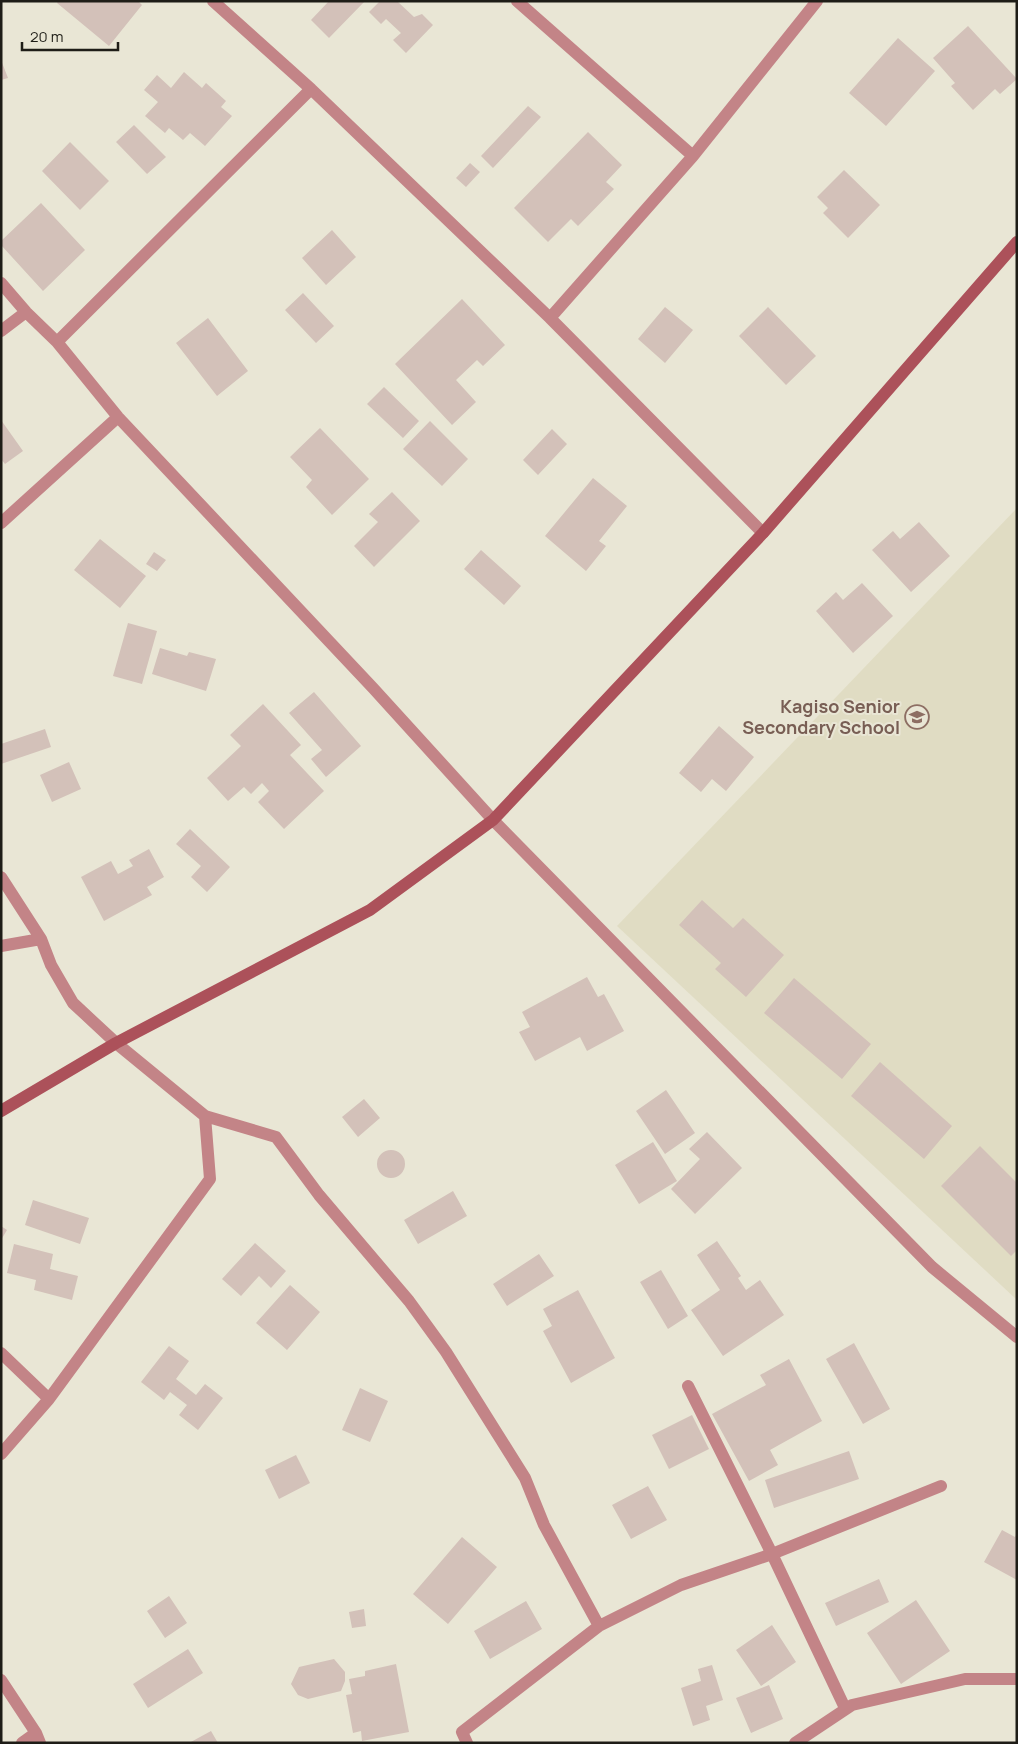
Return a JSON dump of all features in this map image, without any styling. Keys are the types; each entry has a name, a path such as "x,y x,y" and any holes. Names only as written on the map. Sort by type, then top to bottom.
{"street":[{"path":"213,1 311,89 550,318 763,533"},
{"path":"518,1 693,156"},
{"path":"550,318 693,156 817,1"},
{"path":"57,342 311,89"},
{"path":"1,1111 116,1043 370,910 493,820 763,533 1017,242"},
{"path":"1,283 26,312 57,342 118,417 373,688 493,820 932,1267 1017,1337"},
{"path":"1,331 26,312"},
{"path":"1,523 118,417"},
{"path":"1,877 41,939 51,965 73,1003 116,1043 205,1116 276,1137 319,1195 409,1301 446,1352 525,1478 544,1525 600,1626"},
{"path":"1,946 41,939"},
{"path":"1,1454 49,1399 210,1179 205,1116"},
{"path":"1,1353 49,1399"},
{"path":"688,1386 772,1554 845,1708"},
{"path":"467,1743 462,1732 600,1626 681,1585 772,1554 941,1486"},
{"path":"795,1743 852,1705 964,1680 1017,1678"},
{"path":"1,1680 38,1738 22,1743"}],"shaded area":[{"name":"Kagiso Senior Secondary School","path":"1017,508 1017,1300 617,926"}],"building":[{"path":"58,1 138,1 142,5 109,46 57,3"},
{"path":"329,1 365,1 329,38 311,20"},
{"path":"380,1 397,1 414,17 422,14 433,25 406,53 393,40 401,33 386,19 381,24 369,12"},
{"path":"968,26 1017,79 1000,94 995,89 973,110 951,86 955,83 933,58"},
{"path":"898,38 935,71 886,126 849,93"},
{"path":"1,60 8,78 1,80"},
{"path":"184,72 202,88 206,83 226,101 221,107 232,116 205,146 190,133 183,140 169,128 165,133 145,116 158,102 144,90 157,75 171,88"},
{"path":"528,106 541,117 493,168 481,156"},
{"path":"134,125 166,157 147,174 116,142"},
{"path":"588,132 622,165 606,182 614,189 578,226 571,219 548,242 514,208"},
{"path":"70,142 109,181 80,210 42,171"},
{"path":"470,163 480,172 466,187 456,178"},
{"path":"844,170 880,205 848,238 823,213 828,208 817,197"},
{"path":"41,203 85,250 43,291 1,245 1,241"},
{"path":"332,230 356,257 326,285 302,258"},
{"path":"303,293 334,326 316,343 285,310"},
{"path":"462,299 505,345 483,366 477,360 456,380 476,402 452,425 395,364"},
{"path":"665,307 693,330 665,363 638,339"},
{"path":"768,307 816,356 786,385 739,336"},
{"path":"208,318 248,371 217,396 176,343"},
{"path":"384,387 419,421 403,438 367,404"},
{"path":"1,420 23,451 5,464 1,459"},
{"path":"430,421 468,459 442,486 403,449"},
{"path":"320,428 369,479 332,515 306,487 312,480 290,457"},
{"path":"552,429 567,444 538,475 523,460"},
{"path":"593,478 627,506 599,541 606,546 586,571 545,536"},
{"path":"392,492 420,521 374,567 354,546 378,522 369,514"},
{"path":"919,522 950,556 911,592 872,550 893,531 900,539"},
{"path":"100,539 146,576 120,608 74,570"},
{"path":"481,550 521,586 504,605 464,569"},
{"path":"154,552 166,560 157,571 146,564"},
{"path":"862,583 893,616 853,653 816,611 836,592 843,600"},
{"path":"128,623 157,631 142,684 113,676"},
{"path":"160,648 187,656 189,652 216,659 206,691 152,674"},
{"path":"314,692 361,746 326,777 311,759 322,750 289,713"},
{"path":"263,704 301,745 290,755 324,791 284,829 258,802 269,791 262,783 251,794 244,787 228,801 207,778 241,746 230,735"},
{"path":"719,726 754,757 726,791 712,779 701,792 679,773"},
{"path":"45,729 51,747 1,764 1,744"},
{"path":"69,762 81,789 52,802 40,775"},
{"path":"190,829 230,867 207,892 191,877 201,866 176,844"},
{"path":"149,849 164,877 147,887 152,895 104,921 81,877 111,861 118,874 133,866 129,860"},
{"path":"702,900 733,928 743,918 784,955 746,997 715,969 721,963 679,925"},
{"path":"587,977 598,997 604,994 624,1031 587,1051 580,1037 535,1061 519,1032 530,1027 522,1012"},
{"path":"794,978 871,1044 842,1079 764,1013"},
{"path":"880,1062 952,1126 924,1159 851,1096"},
{"path":"666,1090 695,1133 665,1154 636,1111"},
{"path":"364,1099 380,1118 358,1137 342,1117"},
{"path":"707,1132 742,1168 695,1214 671,1189 700,1159 689,1149"},
{"path":"653,1142 677,1181 639,1204 615,1165"},
{"path":"980,1146 1017,1183 1017,1250 1011,1256 941,1186"},
{"path":"391,1150 401,1154 405,1164 401,1174 391,1178 381,1174 377,1164 381,1154"},
{"path":"453,1191 467,1216 418,1244 404,1220"},
{"path":"33,1200 89,1218 80,1244 25,1225"},
{"path":"1,1226 7,1230 1,1240"},
{"path":"717,1241 741,1276 738,1278 746,1290 760,1280 784,1315 723,1356 691,1310 720,1290 697,1255"},
{"path":"255,1243 286,1271 271,1288 259,1276 241,1296 222,1279"},
{"path":"14,1244 53,1254 50,1269 78,1276 72,1300 34,1290 36,1280 7,1273"},
{"path":"539,1254 554,1276 507,1306 493,1284"},
{"path":"661,1270 688,1316 668,1329 640,1282"},
{"path":"290,1285 320,1312 287,1350 256,1323"},
{"path":"578,1290 615,1358 571,1383 543,1331 552,1326 543,1309"},
{"path":"854,1343 890,1409 863,1424 826,1359"},
{"path":"169,1346 189,1361 176,1379 196,1395 205,1384 223,1398 198,1430 179,1415 187,1405 170,1392 164,1400 141,1382"},
{"path":"789,1359 822,1421 770,1450 778,1465 749,1481 712,1414 766,1385 760,1375"},
{"path":"360,1388 388,1401 370,1442 342,1430"},
{"path":"692,1415 709,1449 669,1469 652,1435"},
{"path":"849,1451 859,1479 774,1508 765,1480"},
{"path":"296,1455 310,1483 279,1499 265,1470"},
{"path":"648,1486 667,1520 631,1539 612,1505"},
{"path":"1002,1530 1015,1537 1017,1533 1017,1580 984,1562"},
{"path":"462,1537 497,1567 448,1624 413,1594"},
{"path":"879,1579 889,1602 836,1626 825,1603"},
{"path":"169,1596 187,1623 165,1638 147,1611"},
{"path":"916,1600 950,1651 901,1684 867,1633"},
{"path":"526,1601 542,1629 490,1659 474,1631"},
{"path":"364,1609 366,1626 352,1628 349,1612"},
{"path":"772,1625 796,1662 761,1686 736,1650"},
{"path":"188,1649 203,1673 148,1708 133,1684"},
{"path":"334,1659 345,1672 345,1681 341,1691 308,1699 298,1695 291,1684 299,1667"},
{"path":"396,1664 409,1732 362,1741 361,1731 353,1733 346,1695 352,1694 349,1679 365,1676 365,1671"},
{"path":"712,1665 723,1700 706,1706 710,1720 693,1726 681,1688 701,1681 698,1669"},
{"path":"769,1685 783,1719 751,1733 736,1698"},
{"path":"211,1731 218,1743 189,1743"}],"place":[{"name":"Kagiso Senior Secondary School","path":"917,717"}]}
